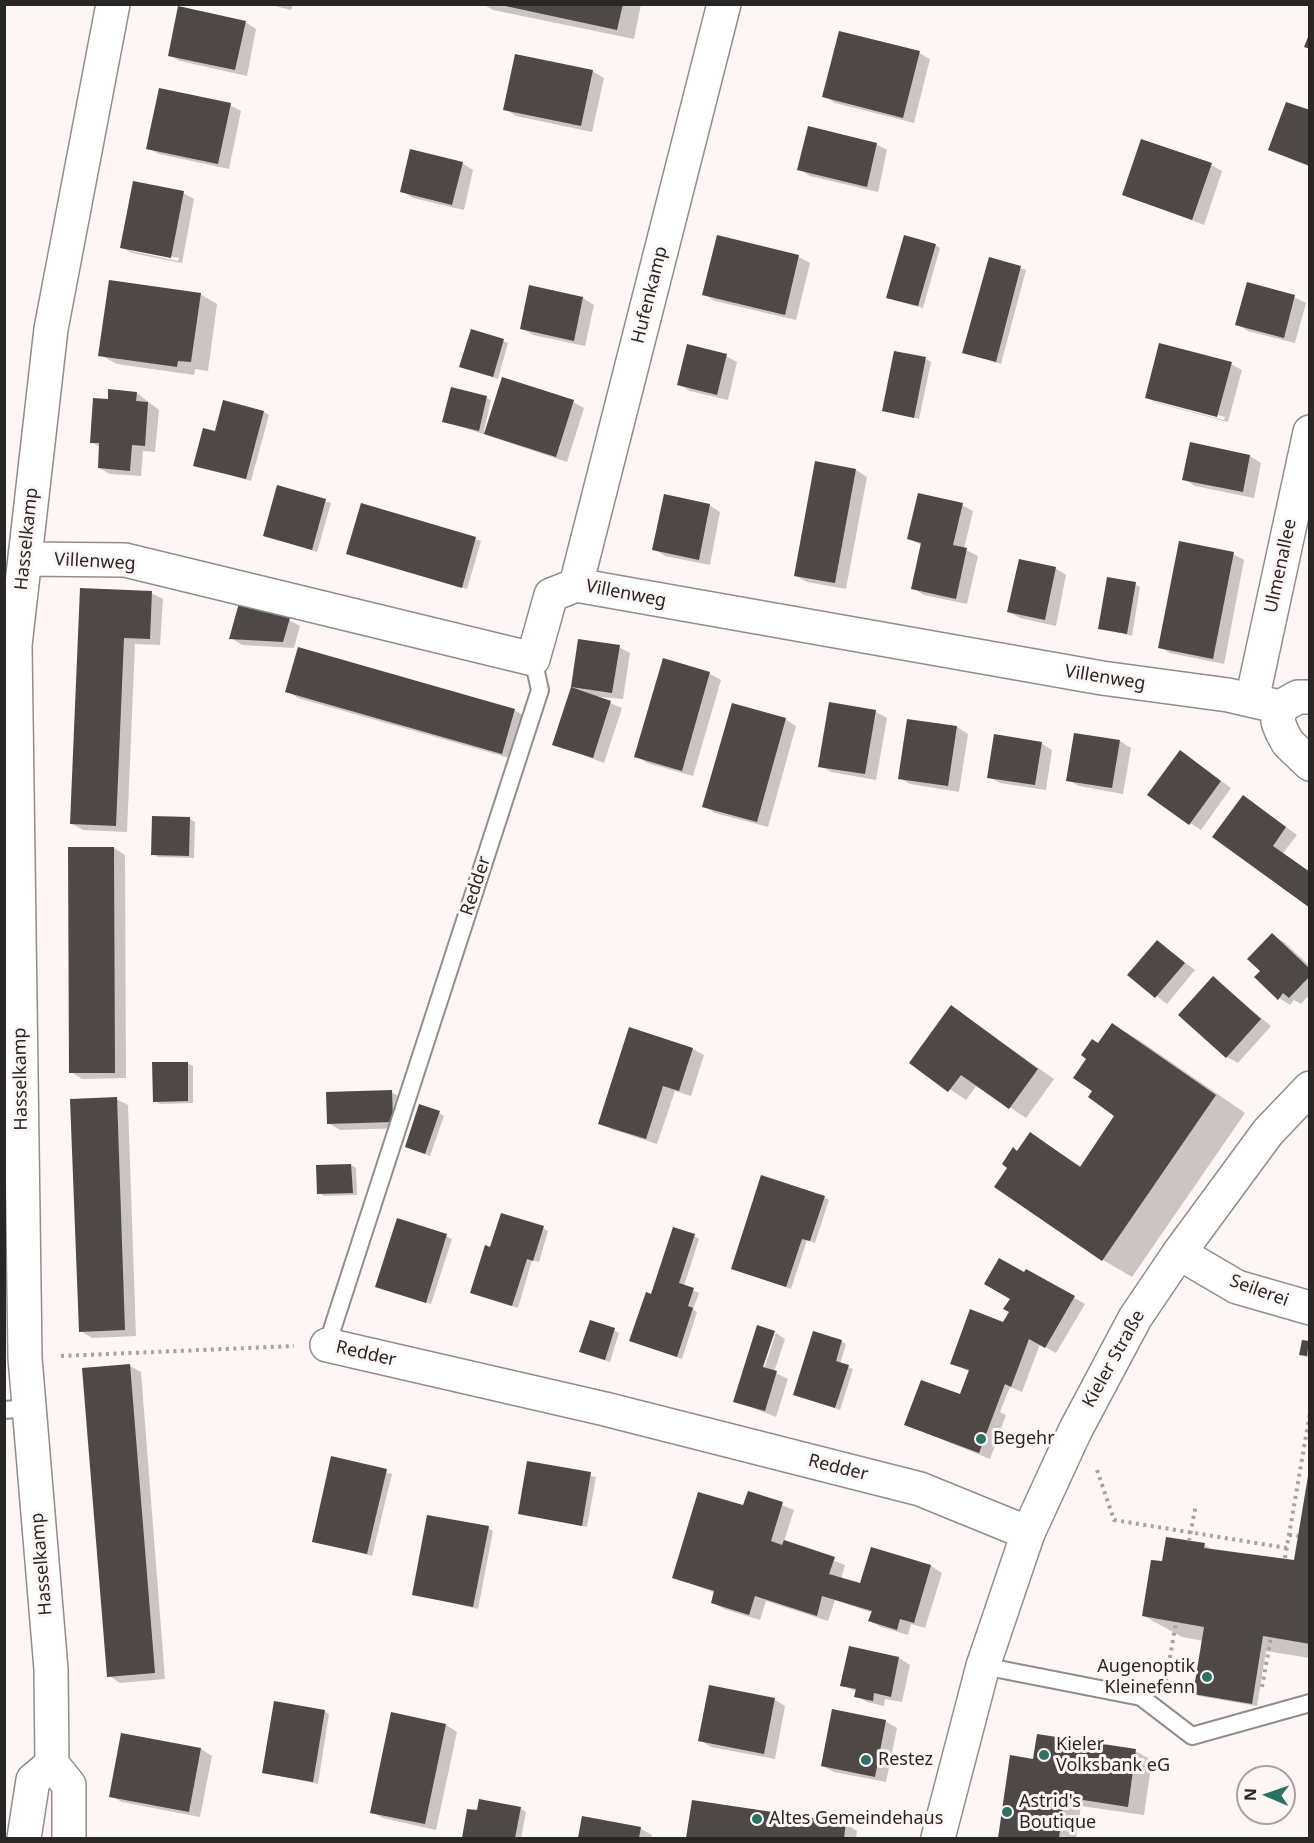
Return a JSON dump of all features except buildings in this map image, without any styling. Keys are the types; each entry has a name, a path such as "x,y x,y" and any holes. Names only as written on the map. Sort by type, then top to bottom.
{"street":[{"name":"Hasselkamp","path":"52,1764 51,1669 17,1409 25,1358 15,645 51,329 113,4"},
{"name":"Hufenkamp","path":"576,585 724,4"},
{"name":"Ulmenallee","path":"1281,701 1310,432"},
{"name":"Villenweg","path":"25,559 125,560 532,659 551,595 576,585 1091,676 1281,701"},
{"path":"1281,701 1278,722 1287,743 1310,764"},
{"name":"Kieler Straße","path":"938,1839 982,1666 1028,1533 1066,1451 1135,1318 1179,1253 1268,1132 1310,1088"},
{"name":"Seilerei","path":"1179,1253 1237,1287 1310,1308"},
{"name":"Redder","path":"327,1345 605,1409 920,1489 1028,1533"},
{"path":"24,1839 33,1780 52,1764 69,1785 69,1839"}],"lane":[{"name":"Redder","path":"327,1345 540,690 532,659"},
{"path":"982,1666 1142,1697 1192,1736 1306,1704"}],"path":[{"path":"25,1358 327,1345"},
{"path":"1285,1558 1310,1413"},
{"path":"1066,1451 1095,1463 1114,1520 1287,1548"},
{"path":"1189,1541 1196,1504"},
{"path":"1289,1535 1298,1536"},
{"path":"1161,1712 1176,1622"},
{"path":"1261,1695 1271,1637"}],"place":[{"name":"Begehr","path":"981,1439"},
{"name":"Augenoptik Kleinefenn","path":"1207,1677"},
{"name":"Kieler Volksbank eG","path":"1044,1755"},
{"name":"Restez","path":"866,1760"},
{"name":"Astrid's Boutique","path":"1007,1812"},
{"name":"Altes Gemeindehaus","path":"757,1819"}]}
